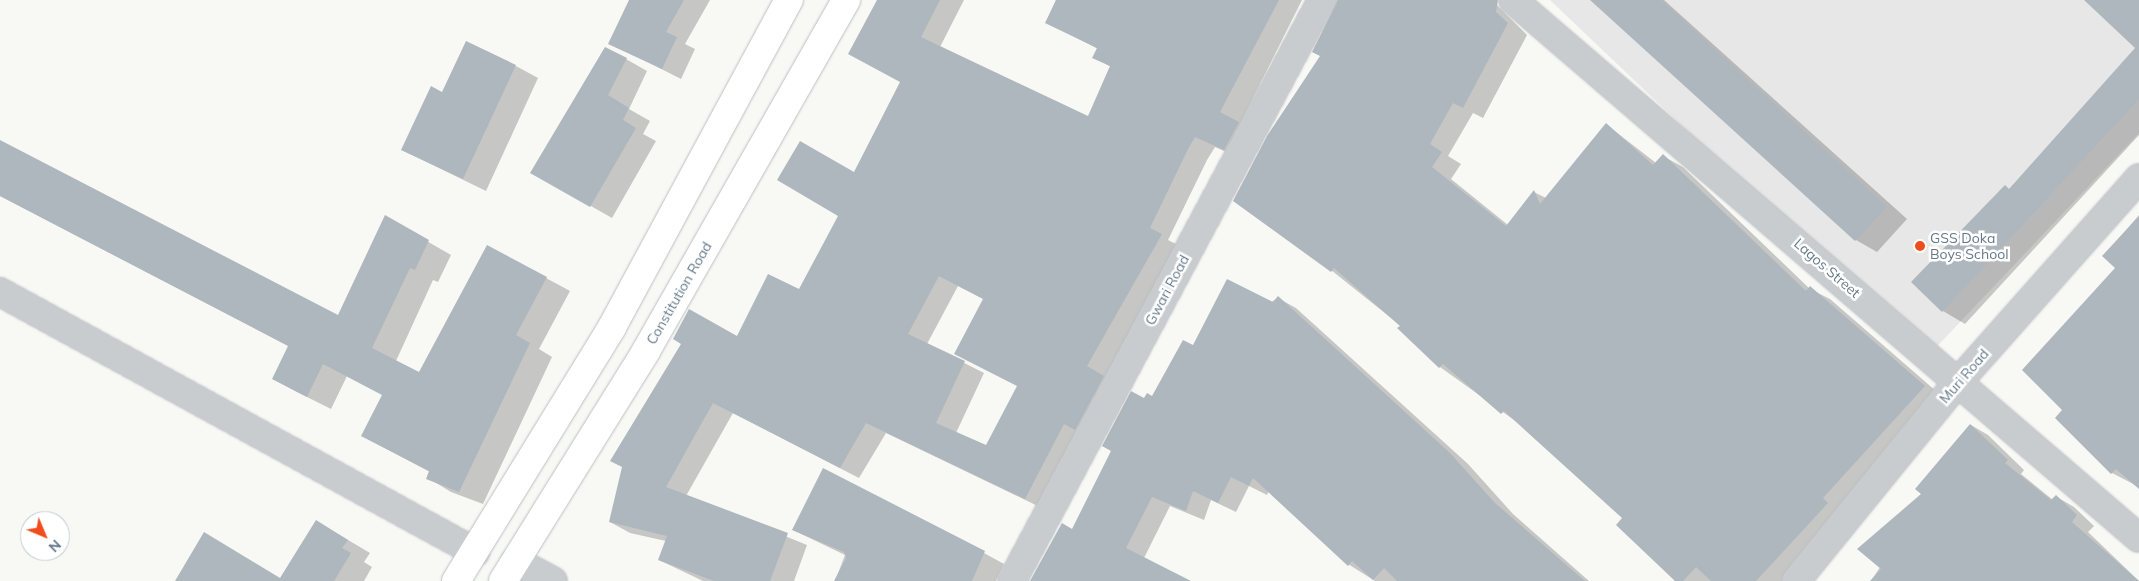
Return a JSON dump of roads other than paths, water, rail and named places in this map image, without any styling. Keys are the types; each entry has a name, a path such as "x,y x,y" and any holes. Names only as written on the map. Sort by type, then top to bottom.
{"main road":[{"path":"456,581 612,328 789,0"},
{"name":"Constitution Road","path":"509,571 646,351 846,0"}],"street":[{"name":"Gwari Road","path":"1012,581 1322,0"},
{"name":"Lagos Street","path":"1513,0 2139,538"},
{"name":"Muri Road","path":"1796,581 1958,382 2139,178"},
{"path":"0,292 475,552"},
{"path":"509,571 553,581"}],"place":[{"name":"GSS Doka Boys School","path":"1920,246"}]}
